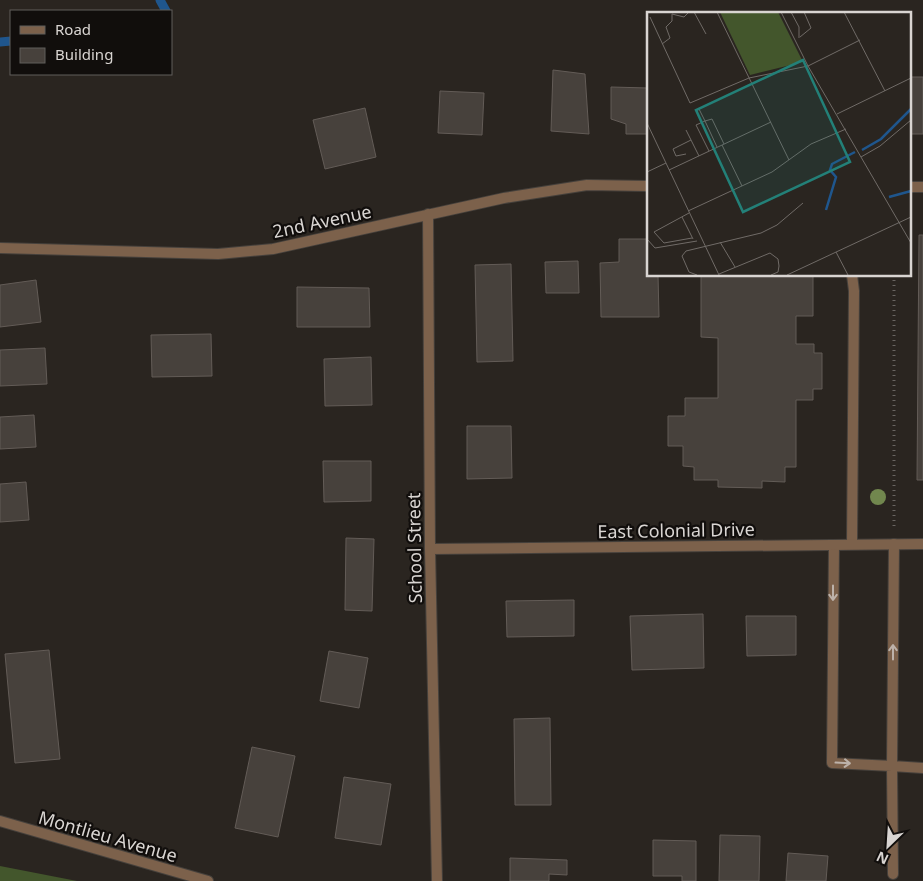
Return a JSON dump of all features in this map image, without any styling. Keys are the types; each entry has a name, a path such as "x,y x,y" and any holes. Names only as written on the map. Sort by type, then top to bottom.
{"street":[{"name":"2nd Avenue","path":"0,248 218,254 273,248 428,214 586,185 647,186"},
{"path":"910,187 923,187"},
{"name":"School Street","path":"428,214 430,549 437,881"},
{"path":"852,276 854,291 852,544"},
{"path":"834,544 832,763 923,768"},
{"path":"893,874 894,544"},
{"name":"East Colonial Drive","path":"430,549 923,544"},
{"name":"Montlieu Avenue","path":"0,821 208,881"}],"path":[{"path":"894,276 894,544"}],"green space":[{"path":"0,866 77,881 0,881"}],"building":[{"path":"553,70 585,74 589,134 551,131"},
{"path":"910,77 923,77 923,134 910,134"},
{"path":"611,87 647,88 647,134 626,134 626,124 611,119"},
{"path":"440,91 484,93 482,135 438,133"},
{"path":"365,108 376,157 325,169 313,120"},
{"path":"919,235 923,235 923,480 917,480"},
{"path":"619,239 647,239 647,276 658,276 659,317 601,317 600,263 619,262"},
{"path":"578,261 579,293 546,293 545,262"},
{"path":"511,264 513,361 477,362 475,265"},
{"path":"701,276 813,276 813,316 796,316 796,344 814,344 814,353 822,353 822,389 813,389 813,400 796,400 796,467 785,467 785,482 762,481 762,488 718,487 718,480 694,480 694,467 683,466 683,446 668,446 668,416 685,416 685,398 718,398 718,338 701,337"},
{"path":"36,280 41,322 0,327 0,285"},
{"path":"297,287 369,288 370,327 297,327"},
{"path":"211,334 212,376 152,377 151,335"},
{"path":"45,348 47,384 0,386 0,350"},
{"path":"371,357 372,405 325,406 324,359"},
{"path":"34,415 36,447 0,449 0,417"},
{"path":"467,426 511,426 512,478 467,479"},
{"path":"323,461 371,461 371,501 324,502"},
{"path":"26,482 29,520 0,522 0,484"},
{"path":"346,538 374,539 372,611 345,610"},
{"path":"574,600 574,636 507,637 506,601"},
{"path":"703,614 704,668 632,670 630,616"},
{"path":"746,616 796,616 796,655 747,656"},
{"path":"49,650 60,759 15,763 5,654"},
{"path":"329,651 368,658 359,708 320,701"},
{"path":"550,718 551,805 515,805 514,719"},
{"path":"252,747 295,756 278,837 235,828"},
{"path":"344,777 391,784 381,845 335,838"},
{"path":"720,835 760,836 759,881 719,881"},
{"path":"653,840 696,841 696,881 682,881 682,876 653,876"},
{"path":"788,853 828,856 826,881 786,881"},
{"path":"510,858 567,860 567,875 549,874 549,881 510,881"}],"waterway":[{"path":"160,0 165,10"},
{"path":"0,42 10,41"}]}
